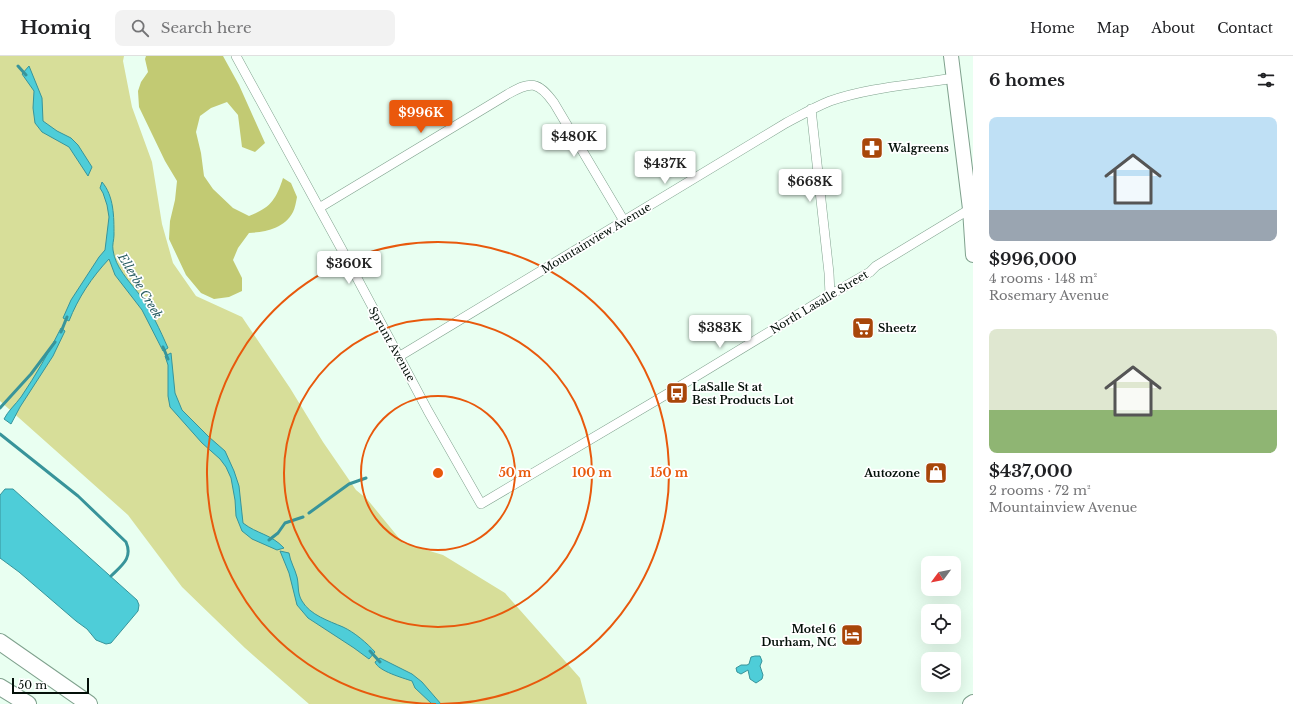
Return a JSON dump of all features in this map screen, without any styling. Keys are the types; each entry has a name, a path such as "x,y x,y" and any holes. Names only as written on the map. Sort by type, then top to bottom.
{"highway":[{"path":"0,642 89,704"},
{"path":"0,687 28,704"}],"main road":[{"path":"951,56 970,209 973,255"}],"street":[{"name":"Sprunt Avenue","path":"236,56 400,356 428,411 481,504"},
{"name":"Mountainview Avenue","path":"400,356 811,109 843,97 873,90 954,78"},
{"path":"318,208 517,88 532,85 539,86 554,103 624,221"},
{"path":"811,109 829,273 830,295"},
{"name":"North Lasalle Street","path":"481,504 870,272 876,266 970,209"}],"green space":[{"path":"0,56 124,56 123,61 132,107 152,162 162,224 173,263 196,296 242,317 356,490 367,499 403,543 443,555 505,593 580,678 587,704 309,704 245,648 182,587 128,515 0,401"},
{"path":"146,56 223,56 239,85 265,143 255,152 242,147 238,115 227,102 211,108 200,116 196,132 204,176 213,189 233,208 249,216 262,210 275,198 283,178 291,183 297,197 293,212 285,222 268,230 249,233 238,248 233,260 242,278 242,291 229,297 214,299 201,293 186,275 169,239 170,221 175,200 177,181 165,161 139,107 138,91 141,82 148,72 145,59"}],"water":[{"path":"29,66 42,98 43,121 57,131 71,138 78,145 92,167 88,176 69,147 42,132 35,123 33,108 34,91 22,74"},
{"path":"102,182 111,200 114,228 113,248 116,262 139,294 155,320 168,348 163,351 142,310 115,275 109,259 86,288 69,321 63,318 71,300 105,250 109,217 107,205 100,188"},
{"path":"61,328 65,331 53,356 20,407 11,424 4,419 32,380"},
{"path":"171,353 175,393 182,410 225,451 239,486 243,523 253,530 279,543 284,548 277,550 252,539 242,531 236,516 231,478 226,467 170,407 168,396 168,365 165,356"},
{"path":"5,489 13,489 137,600 139,605 138,611 111,643 106,644 96,640 87,629 0,558 0,495"},
{"path":"280,551 289,553 297,577 299,595 305,606 315,614 347,629 364,641 375,652 369,659 308,618 297,605 289,573"},
{"path":"760,656 762,661 760,666 763,675 762,679 756,683 750,679 748,670 741,674 737,672 736,668 741,665 749,664 751,657"},
{"path":"380,658 412,674 422,682 441,704 432,704 415,688 412,681 391,674 377,665 375,662"}],"waterway":[{"name":"Ellerbe Creek","path":"18,66 26,75"},
{"path":"61,332 67,317"},
{"path":"0,408 31,374 55,342"},
{"name":"Ellerbe Creek","path":"163,347 168,359"},
{"path":"0,434 78,496 126,542 128,548 127,557 122,565 111,576"},
{"path":"309,513 349,484 366,478"},
{"path":"269,540 278,533 285,523 303,517"},
{"name":"Ellerbe Creek","path":"370,651 380,662"}],"place":[{"name":"Walgreens","path":"872,148"},
{"name":"Sheetz","path":"863,328"},
{"name":"LaSalle St at Best Products Lot","path":"677,393"},
{"name":"Autozone","path":"936,473"},
{"name":"Motel 6 Durham, NC","path":"852,635"}]}
